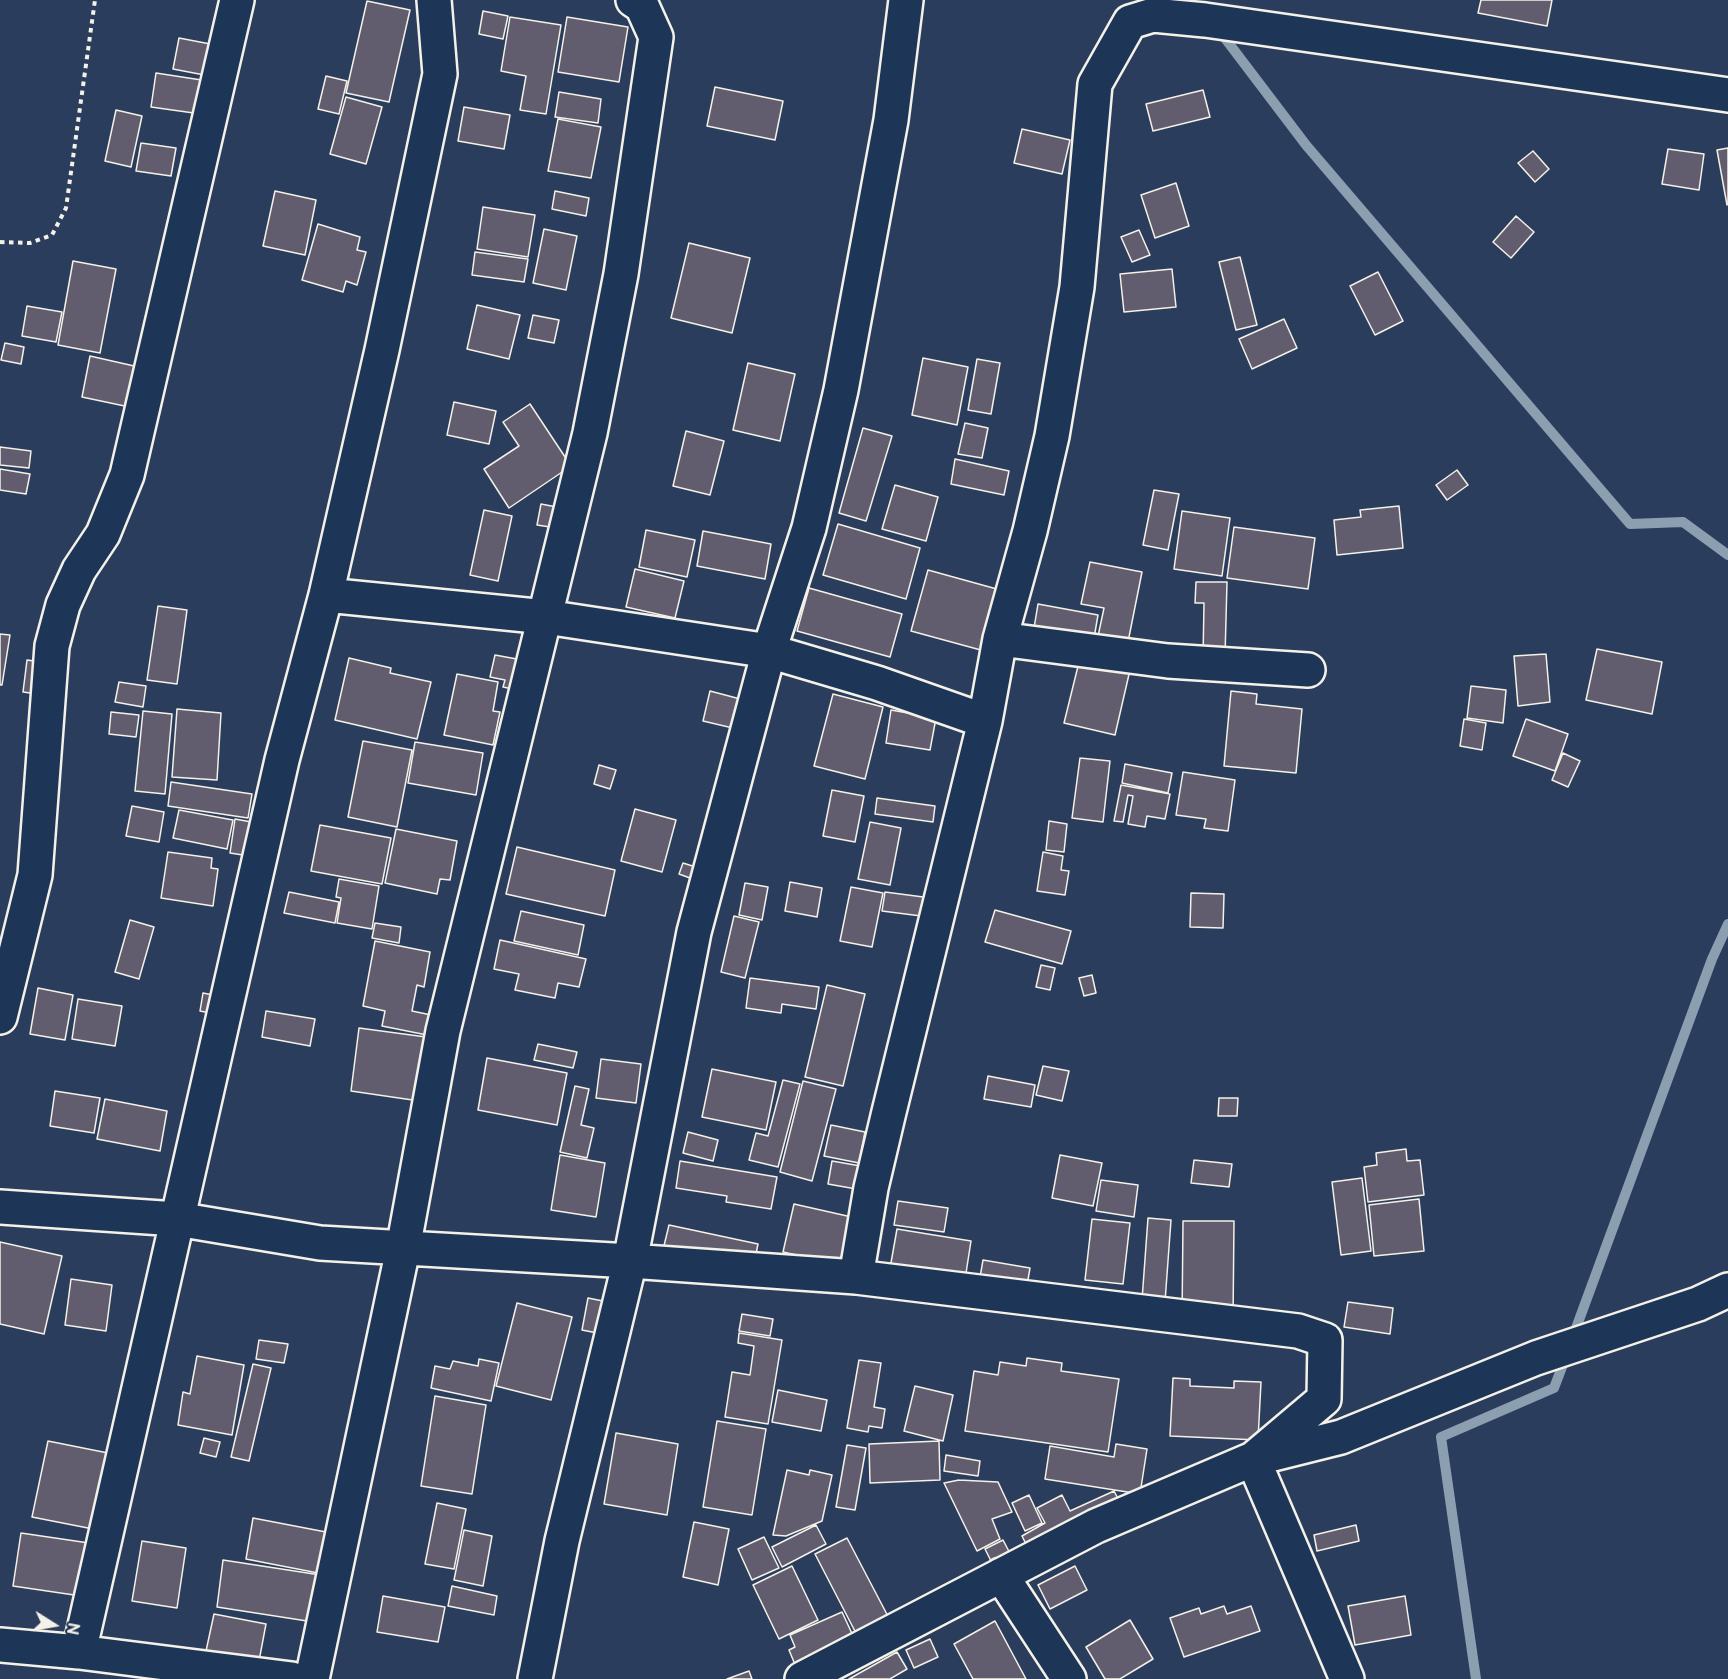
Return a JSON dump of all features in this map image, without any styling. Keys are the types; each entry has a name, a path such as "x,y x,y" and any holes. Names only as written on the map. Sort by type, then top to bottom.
{"street":[{"path":"0,1017 35,875 52,646 63,605 78,570 103,534 127,475 237,0"},
{"path":"79,1652 282,760 326,595 440,74 434,0"},
{"path":"312,1679 403,1249 442,1031 590,433 621,274 651,84 656,37 642,6 633,0"},
{"path":"536,1679 562,1541 630,1261 694,932 769,651 809,528 841,390 891,120 906,0"},
{"path":"856,1277 871,1188 985,722 1000,639 1030,531 1052,436 1077,287 1095,84 1119,46 1130,22 1153,15 1205,20 1728,95"},
{"path":"326,595 546,617 769,651 877,683 985,722"},
{"path":"1000,639 1167,661 1308,670"},
{"path":"0,1207 177,1219 320,1243 856,1277 1298,1331 1325,1340 1324,1399 1253,1459"},
{"path":"802,1679 1096,1526 1253,1459 1341,1437 1536,1358 1698,1304 1728,1290"},
{"path":"1253,1459 1347,1679"},
{"path":"1001,1575 1069,1679"},
{"path":"0,1645 79,1652 241,1676 292,1679"}],"path":[{"path":"0,242 30,243 52,235 66,208 95,0"}],"building":[{"path":"1481,0 1552,0 1547,26 1478,13"},
{"path":"367,1 410,10 389,102 346,93"},
{"path":"483,11 508,16 503,39 479,34"},
{"path":"510,17 561,25 546,114 520,110 526,76 501,71"},
{"path":"567,17 628,27 619,82 558,72"},
{"path":"179,38 226,47 220,78 173,69"},
{"path":"156,73 221,83 215,116 151,107"},
{"path":"326,76 347,81 339,114 318,109"},
{"path":"715,87 783,101 775,140 707,126"},
{"path":"1203,90 1210,117 1153,131 1146,104"},
{"path":"559,92 601,99 598,123 555,117"},
{"path":"346,97 382,107 366,164 330,154"},
{"path":"464,107 510,115 504,149 458,141"},
{"path":"116,110 142,116 131,167 105,161"},
{"path":"558,119 601,127 591,178 548,171"},
{"path":"1022,129 1070,140 1062,174 1014,163"},
{"path":"141,143 176,148 171,176 136,171"},
{"path":"1728,148 1728,204 1727,205 1717,150"},
{"path":"1668,149 1704,154 1699,190 1662,184"},
{"path":"1533,151 1549,169 1535,182 1518,163"},
{"path":"1176,183 1189,226 1155,238 1141,195"},
{"path":"275,191 316,200 305,255 263,246"},
{"path":"555,191 589,198 586,216 552,209"},
{"path":"483,207 535,215 528,257 477,249"},
{"path":"1516,216 1534,232 1511,258 1493,242"},
{"path":"318,224 360,237 357,250 366,252 357,285 346,281 343,292 302,280"},
{"path":"544,229 577,236 566,290 533,283"},
{"path":"1139,230 1150,255 1132,262 1121,237"},
{"path":"689,243 750,258 732,333 671,318"},
{"path":"475,252 528,259 524,282 472,275"},
{"path":"1240,257 1257,325 1236,330 1219,262"},
{"path":"73,261 116,269 100,353 58,345"},
{"path":"1172,269 1176,307 1124,312 1120,274"},
{"path":"1378,272 1403,321 1375,335 1350,286"},
{"path":"477,305 520,315 509,359 467,349"},
{"path":"27,306 62,312 56,342 22,336"},
{"path":"533,315 559,320 554,343 528,338"},
{"path":"1284,319 1297,348 1252,369 1239,339"},
{"path":"5,343 24,347 21,364 1,360"},
{"path":"90,356 143,368 134,408 82,397"},
{"path":"923,358 968,367 957,425 912,415"},
{"path":"977,359 1000,363 991,414 968,410"},
{"path":"748,363 795,374 780,441 733,430"},
{"path":"454,402 496,411 489,444 447,435"},
{"path":"530,404 571,466 509,508 484,469 519,446 503,422"},
{"path":"965,423 988,428 982,458 958,454"},
{"path":"863,428 892,436 866,521 839,513"},
{"path":"686,431 724,441 710,495 673,486"},
{"path":"0,447 31,451 29,468 0,465"},
{"path":"955,459 1009,471 1004,495 951,484"},
{"path":"0,469 30,474 26,494 0,490"},
{"path":"1457,470 1468,485 1447,500 1436,485"},
{"path":"895,485 938,497 926,541 882,529"},
{"path":"1154,490 1179,494 1168,550 1143,545"},
{"path":"541,504 567,509 563,529 537,525"},
{"path":"1399,506 1403,548 1337,555 1334,520 1361,517 1360,510"},
{"path":"484,510 512,516 498,581 470,575"},
{"path":"1182,511 1230,518 1222,576 1174,569"},
{"path":"838,524 920,548 906,599 823,575"},
{"path":"1234,527 1315,538 1308,589 1227,578"},
{"path":"646,530 695,540 687,577 639,567"},
{"path":"703,531 771,544 765,579 697,566"},
{"path":"1090,562 1142,572 1127,647 1097,641 1104,608 1081,604"},
{"path":"635,569 684,581 675,618 626,607"},
{"path":"928,570 1004,591 988,652 911,631"},
{"path":"1196,582 1227,582 1225,657 1203,658 1204,603 1195,603"},
{"path":"809,588 902,614 890,657 797,631"},
{"path":"1038,604 1098,615 1093,644 1033,634"},
{"path":"158,606 187,610 177,684 147,680"},
{"path":"0,634 10,635 2,685 0,685"},
{"path":"1597,649 1662,662 1652,714 1586,700"},
{"path":"1546,654 1550,702 1518,706 1514,656"},
{"path":"495,655 533,662 527,692 503,687 505,680 490,677"},
{"path":"349,658 391,668 390,673 431,682 417,739 335,720"},
{"path":"1080,658 1130,670 1115,735 1064,723"},
{"path":"27,660 56,664 52,696 23,692"},
{"path":"457,674 498,682 493,711 500,712 493,745 444,735"},
{"path":"119,682 146,686 143,707 115,702"},
{"path":"1471,686 1506,690 1503,723 1467,718"},
{"path":"710,691 744,700 737,729 703,721"},
{"path":"1231,691 1257,694 1256,704 1302,709 1296,773 1224,766"},
{"path":"833,694 883,707 865,779 814,766"},
{"path":"177,709 221,713 217,780 172,777"},
{"path":"891,710 936,718 930,750 886,743"},
{"path":"143,711 172,714 165,794 135,791"},
{"path":"111,712 139,715 136,737 109,734"},
{"path":"1464,719 1486,723 1482,750 1460,746"},
{"path":"1526,719 1568,734 1555,771 1513,756"},
{"path":"363,741 412,750 397,827 348,817"},
{"path":"415,742 483,753 476,795 408,783"},
{"path":"1563,753 1580,761 1568,787 1552,780"},
{"path":"1080,758 1110,761 1103,822 1072,818"},
{"path":"1125,764 1172,773 1168,793 1122,783"},
{"path":"599,765 616,770 610,789 594,784"},
{"path":"1183,772 1235,780 1228,831 1204,828 1206,819 1176,815"},
{"path":"171,782 252,794 248,818 168,806"},
{"path":"1121,785 1170,794 1165,819 1147,816 1145,827 1128,824 1133,796 1128,795 1123,822 1114,821"},
{"path":"832,790 864,796 855,842 823,836"},
{"path":"877,798 935,806 933,822 875,814"},
{"path":"132,806 164,812 159,842 126,836"},
{"path":"635,809 676,820 662,872 621,861"},
{"path":"179,810 233,820 227,849 173,838"},
{"path":"235,819 268,825 262,858 230,853"},
{"path":"1049,821 1067,824 1064,852 1046,850"},
{"path":"870,822 901,828 890,885 858,879"},
{"path":"320,825 391,838 382,884 311,871"},
{"path":"396,829 457,841 450,880 440,879 437,894 385,883"},
{"path":"517,847 615,870 605,916 506,894"},
{"path":"168,852 212,858 211,868 218,869 213,906 161,898"},
{"path":"1043,852 1063,856 1061,870 1069,871 1065,895 1037,891"},
{"path":"683,863 702,869 698,881 679,874"},
{"path":"339,879 379,886 372,929 337,923 341,898 336,897"},
{"path":"790,882 822,888 817,917 785,911"},
{"path":"745,883 768,887 762,920 739,915"},
{"path":"851,887 883,893 872,947 840,941"},
{"path":"289,892 339,902 335,923 284,913"},
{"path":"885,892 931,898 929,917 882,911"},
{"path":"1191,893 1224,894 1223,928 1190,927"},
{"path":"995,910 1071,931 1062,964 985,942"},
{"path":"521,911 584,925 578,955 514,941"},
{"path":"734,916 759,922 745,978 721,972"},
{"path":"130,920 154,927 139,979 115,972"},
{"path":"375,923 401,927 399,943 372,938"},
{"path":"500,940 586,959 579,987 558,983 555,998 515,990 519,974 494,969"},
{"path":"375,941 430,952 424,987 417,985 412,1011 436,1016 432,1036 382,1026 385,1011 363,1006"},
{"path":"1041,965 1055,968 1050,990 1036,987"},
{"path":"1092,975 1096,993 1084,996 1079,978"},
{"path":"750,978 819,987 816,1009 782,1004 781,1013 746,1008"},
{"path":"827,985 865,994 843,1086 805,1077"},
{"path":"38,988 73,995 65,1040 30,1034"},
{"path":"203,993 233,999 229,1017 200,1011"},
{"path":"78,999 122,1006 115,1046 72,1039"},
{"path":"266,1011 315,1019 310,1046 262,1037"},
{"path":"359,1028 441,1039 433,1103 351,1091"},
{"path":"538,1044 577,1052 573,1068 534,1060"},
{"path":"487,1058 567,1073 557,1125 478,1110"},
{"path":"601,1059 641,1064 636,1103 596,1098"},
{"path":"1043,1066 1069,1071 1062,1101 1036,1095"},
{"path":"712,1069 776,1082 766,1130 702,1117"},
{"path":"988,1076 1035,1085 1031,1107 984,1099"},
{"path":"783,1080 800,1084 778,1167 749,1160 756,1133 768,1136"},
{"path":"803,1081 836,1089 812,1181 780,1172"},
{"path":"575,1086 589,1089 581,1125 594,1128 587,1158 560,1152"},
{"path":"55,1091 100,1098 94,1133 50,1126"},
{"path":"1219,1098 1238,1098 1237,1116 1218,1116"},
{"path":"105,1099 167,1111 160,1151 97,1139"},
{"path":"831,1125 865,1132 859,1163 824,1156"},
{"path":"688,1132 718,1140 713,1161 683,1153"},
{"path":"1406,1149 1407,1161 1420,1160 1424,1195 1368,1202 1364,1167 1377,1165 1376,1153"},
{"path":"560,1155 605,1163 596,1217 551,1210"},
{"path":"1060,1155 1102,1163 1093,1206 1052,1198"},
{"path":"1194,1160 1232,1164 1229,1187 1191,1183"},
{"path":"680,1161 777,1177 771,1209 726,1202 727,1196 676,1188"},
{"path":"832,1161 878,1169 873,1192 828,1184"},
{"path":"1362,1178 1371,1251 1341,1255 1332,1182"},
{"path":"1101,1180 1138,1185 1134,1217 1096,1211"},
{"path":"1419,1199 1424,1251 1374,1256 1369,1205"},
{"path":"898,1201 948,1208 944,1232 894,1225"},
{"path":"794,1204 856,1218 845,1266 783,1252"},
{"path":"1148,1218 1171,1220 1165,1302 1142,1300"},
{"path":"1092,1219 1130,1223 1123,1284 1085,1280"},
{"path":"1183,1221 1234,1221 1233,1321 1182,1320"},
{"path":"669,1225 758,1244 752,1274 662,1254"},
{"path":"897,1229 971,1241 964,1286 889,1274"},
{"path":"0,1242 62,1256 44,1334 0,1324"},
{"path":"983,1260 1030,1268 1025,1297 978,1289"},
{"path":"71,1279 112,1285 106,1331 65,1325"},
{"path":"588,1298 613,1303 607,1335 582,1330"},
{"path":"1348,1302 1393,1308 1390,1334 1344,1327"},
{"path":"517,1303 572,1317 551,1400 496,1386"},
{"path":"742,1314 773,1319 770,1336 739,1331"},
{"path":"739,1333 782,1340 768,1424 725,1417 732,1372 750,1375 754,1346 738,1343"},
{"path":"259,1340 288,1344 284,1363 256,1359"},
{"path":"197,1356 244,1365 232,1435 178,1425 183,1392 190,1394"},
{"path":"1027,1358 1062,1363 1061,1371 1119,1379 1108,1452 965,1431 974,1371 998,1375 1000,1362 1026,1366"},
{"path":"479,1359 499,1363 491,1401 431,1388 435,1366 450,1369 453,1361 478,1366"},
{"path":"859,1360 881,1363 874,1407 885,1409 882,1428 869,1426 868,1432 847,1428"},
{"path":"253,1364 271,1368 249,1461 231,1457"},
{"path":"1173,1378 1190,1379 1190,1386 1234,1388 1234,1381 1261,1382 1258,1440 1170,1436"},
{"path":"915,1386 953,1395 943,1441 904,1431"},
{"path":"778,1390 827,1400 821,1431 772,1422"},
{"path":"435,1396 486,1405 472,1494 421,1486"},
{"path":"717,1421 766,1429 752,1515 703,1507"},
{"path":"616,1433 678,1444 667,1515 604,1504"},
{"path":"204,1438 220,1442 216,1457 200,1453"},
{"path":"48,1441 108,1453 93,1529 32,1517"},
{"path":"939,1441 940,1480 870,1483 869,1444"},
{"path":"1116,1444 1147,1449 1140,1494 1045,1479 1050,1446 1114,1457"},
{"path":"847,1445 866,1448 855,1510 836,1507"},
{"path":"946,1455 980,1461 978,1476 944,1471"},
{"path":"787,1470 809,1475 810,1470 832,1475 822,1521 786,1536 773,1535"},
{"path":"959,1480 998,1482 1012,1512 992,1519 1000,1539 977,1551 944,1483"},
{"path":"1114,1491 1123,1508 1032,1556 1022,1536 1045,1523 1037,1508 1062,1495 1070,1511"},
{"path":"1029,1495 1042,1523 1025,1531 1012,1503"},
{"path":"437,1503 466,1509 454,1569 425,1564"},
{"path":"253,1518 326,1532 318,1573 246,1559"},
{"path":"694,1522 729,1529 718,1585 683,1577"},
{"path":"816,1525 826,1544 782,1567 772,1547"},
{"path":"1356,1525 1359,1541 1317,1551 1314,1535"},
{"path":"464,1530 492,1536 483,1586 454,1580"},
{"path":"21,1533 89,1543 81,1596 13,1586"},
{"path":"764,1537 779,1568 752,1580 738,1549"},
{"path":"847,1538 891,1622 859,1639 815,1554"},
{"path":"1003,1540 1014,1561 996,1571 985,1549"},
{"path":"142,1541 186,1548 177,1608 132,1601"},
{"path":"223,1560 327,1576 320,1623 217,1607"},
{"path":"792,1566 818,1620 779,1639 753,1585"},
{"path":"1075,1566 1087,1590 1050,1609 1038,1585"},
{"path":"452,1586 497,1596 494,1615 448,1606"},
{"path":"383,1596 445,1607 438,1642 377,1632"},
{"path":"1405,1596 1411,1635 1355,1645 1348,1606"},
{"path":"1224,1606 1227,1614 1251,1606 1260,1631 1184,1657 1170,1618 1199,1608 1201,1614"},
{"path":"842,1612 855,1640 796,1667 789,1650 795,1647 790,1635"},
{"path":"214,1614 266,1624 259,1661 206,1651"},
{"path":"1130,1620 1153,1659 1120,1679 1105,1679 1086,1647"},
{"path":"995,1621 1026,1679 973,1679 954,1644"},
{"path":"930,1639 938,1657 914,1668 906,1650"},
{"path":"897,1652 907,1669 890,1679 849,1679"},
{"path":"749,1671 752,1679 727,1679"}],"waterway":[{"path":"1218,29 1306,145 1630,524 1683,522 1728,555"},
{"path":"1572,1339 1712,959 1728,924"},
{"path":"1476,1679 1441,1437 1554,1388 1567,1354"}]}
